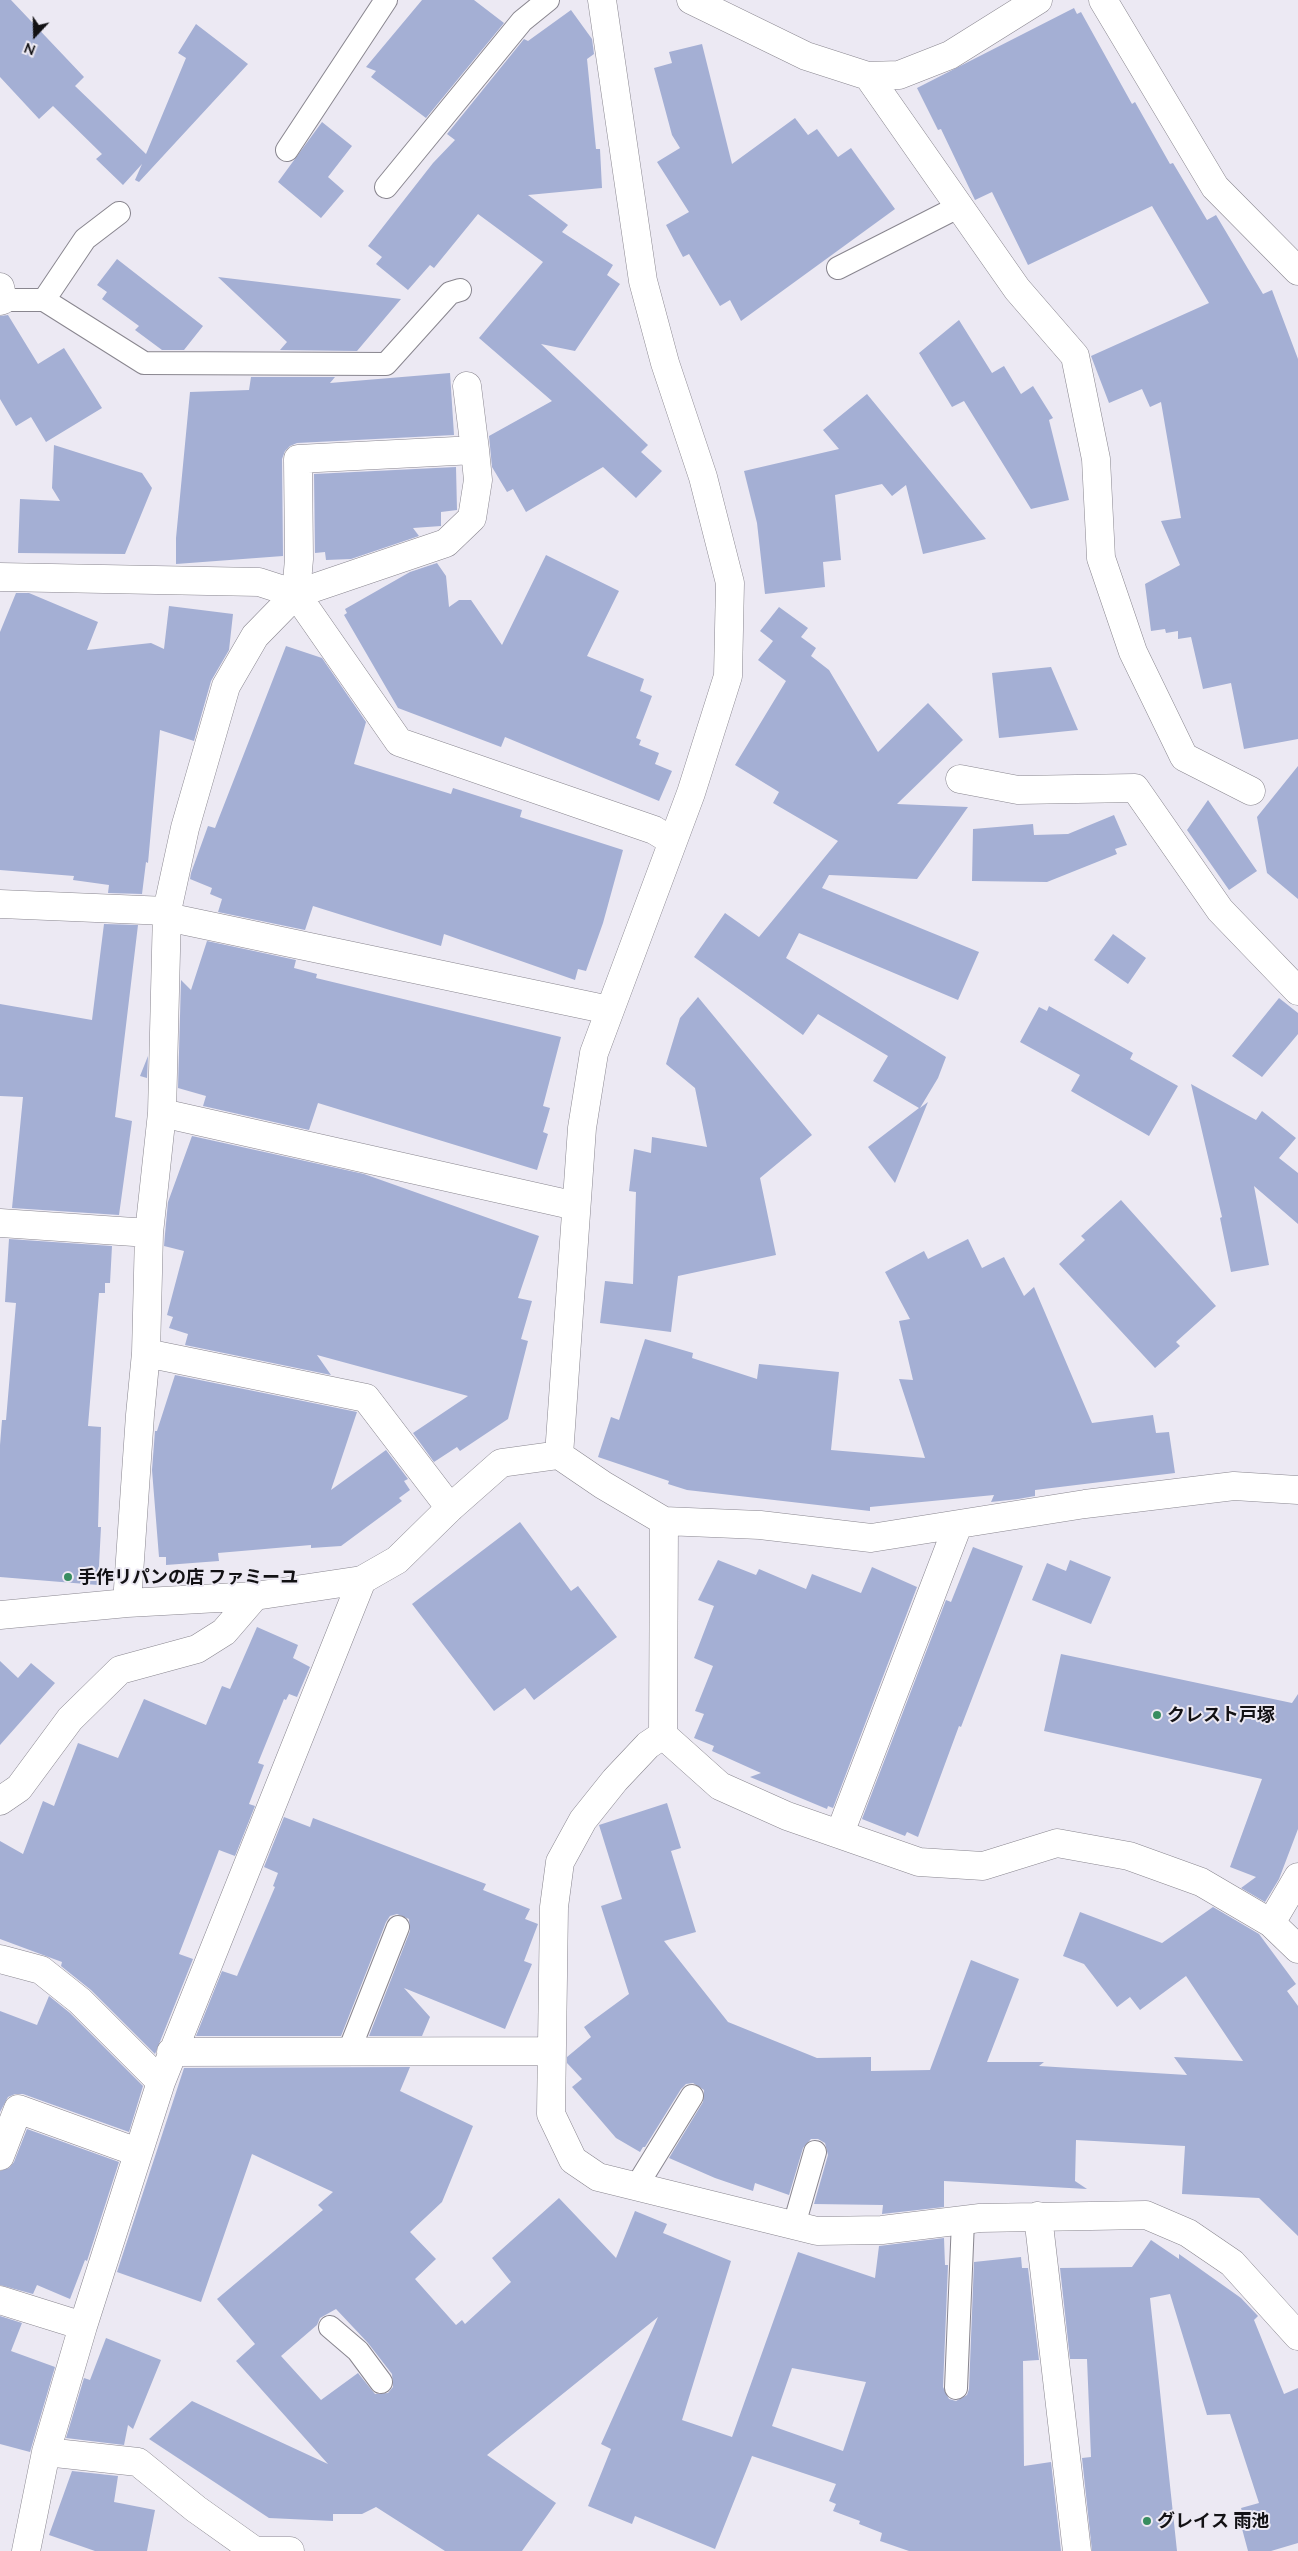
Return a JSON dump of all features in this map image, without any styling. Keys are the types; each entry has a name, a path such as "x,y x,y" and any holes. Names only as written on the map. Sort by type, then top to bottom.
{"street":[{"path":"559,1455 582,1128 594,1052 691,793 728,676 730,582 703,477 665,363 643,280 602,0"},
{"path":"691,0 806,56 868,76 899,75 950,55 1038,0"},
{"path":"1103,0 1215,187 1298,271"},
{"path":"868,76 1017,289 1075,356 1096,459 1101,558 1133,652 1184,758 1251,791"},
{"path":"127,1604 146,1353 149,1233 162,1113 167,914 185,828 226,686 255,636 296,594 446,543 472,518 478,480 467,386"},
{"path":"296,594 299,559 298,459 475,450"},
{"path":"0,577 259,582 296,594 399,742 654,830 672,842"},
{"path":"960,779 1018,790 1135,788 1220,910 1298,991"},
{"path":"0,904 167,914 609,1010"},
{"path":"162,1113 576,1206"},
{"path":"0,1223 149,1233"},
{"path":"146,1353 366,1398 450,1508"},
{"path":"0,1615 127,1604 255,1596 362,1580 397,1560 450,1508 501,1463 559,1455 664,1521 760,1526 871,1538 958,1526 1084,1504 1234,1486 1298,1490"},
{"path":"664,1521 663,1735 720,1786 787,1816 919,1862 982,1866 1057,1843 1129,1856 1201,1882 1271,1923 1298,1950"},
{"path":"840,1833 958,1526"},
{"path":"26,2551 46,2452 137,2152 171,2052 362,1580"},
{"path":"0,1801 19,1788 70,1719 120,1670 197,1649 224,1632 255,1596"},
{"path":"663,1735 648,1745 614,1780 583,1820 560,1862 554,1907 550,2114 573,2160 598,2176 817,2231 882,2230 963,2221 1038,2216 1146,2215 1188,2233 1232,2263 1298,2336"},
{"path":"1271,1923 1298,1877"},
{"path":"0,1959 41,1970 80,2001 161,2082"},
{"path":"171,2052 550,2051"},
{"path":"0,2156 18,2109 137,2152"},
{"path":"1038,2216 1077,2551"},
{"path":"0,2300 83,2326"},
{"path":"46,2452 138,2462 196,2509 255,2550 290,2551"}],"lane":[{"path":"287,150 386,0"},
{"path":"386,187 522,21 548,0"},
{"path":"838,268 960,206"},
{"path":"44,300 85,239 119,213"},
{"path":"1,296 44,300 144,363 386,364 450,293 460,290"},
{"path":"349,2051 398,1927"},
{"path":"636,2187 692,2096"},
{"path":"794,2225 816,2152"},
{"path":"956,2388 963,2221"},
{"path":"330,2326 358,2350 380,2382"}],"building":[{"path":"0,0 11,0 84,77 75,86 146,154 186,58 178,53 196,24 248,64 139,182 135,180 142,164 123,185 96,159 102,154 53,106 39,119 0,77"},
{"path":"422,0 474,0 504,23 426,118 371,77 376,71 366,67"},
{"path":"1074,8 1077,14 1081,12 1132,104 1135,102 1170,164 1173,163 1207,220 1216,215 1263,294 1272,290 1298,359 1298,739 1244,749 1231,683 1203,689 1191,637 1178,639 1178,631 1166,633 1165,629 1151,631 1145,584 1180,565 1161,521 1181,518 1161,402 1150,407 1142,389 1109,403 1091,356 1209,303 1152,206 1028,265 992,192 975,200 941,129 938,130 917,88"},
{"path":"571,10 592,39 594,54 587,59 596,149 600,149 602,188 528,195 568,225 562,232 613,265 607,275 620,284 575,351 541,344 648,445 641,452 662,471 636,498 603,467 526,512 513,489 507,492 492,467 489,436 552,401 479,338 543,262 478,214 434,268 430,265 408,290 376,264 382,257 368,246 433,163 455,140 447,134 524,39 528,41"},
{"path":"702,44 732,164 795,118 808,135 817,129 838,157 851,148 895,209 741,321 730,300 720,306 689,254 683,257 666,225 689,212 657,162 680,148 672,135 654,68 672,63 669,52"},
{"path":"322,122 352,146 328,177 344,191 321,218 278,182"},
{"path":"117,259 203,326 184,350 162,350 135,330 139,326 102,299 107,292 97,285"},
{"path":"218,277 401,299 357,351 280,350 287,342"},
{"path":"8,315 38,364 64,348 102,408 46,442 31,417 16,426 0,399 0,316"},
{"path":"959,320 992,373 1004,366 1021,394 1033,386 1053,418 1049,420 1069,500 1031,509 964,401 952,407 919,353"},
{"path":"450,373 454,435 297,443 285,451 282,459 283,556 176,564 176,538 190,392 249,390 251,377 335,377 330,383"},
{"path":"867,394 986,539 923,554 906,485 892,496 882,484 835,495 841,560 823,562 825,587 765,594 757,523 744,471 839,449 823,430"},
{"path":"54,445 142,473 152,488 125,554 18,553 20,499 60,501 52,488"},
{"path":"456,467 457,510 441,512 441,526 413,528 419,536 351,559 326,560 325,552 315,553 314,474"},
{"path":"546,555 619,591 587,656 644,679 640,691 652,696 636,738 641,740 639,745 659,753 655,764 672,771 659,801 505,737 501,747 398,708 344,615 347,613 345,609 410,572 437,563 446,576 449,607 459,600 471,600 502,645"},
{"path":"16,593 29,593 98,622 87,650 151,643 164,649 169,606 233,614 229,650 211,681 194,741 160,730 148,863 146,862 142,894 108,893 109,885 73,880 74,876 0,870 0,632"},
{"path":"779,607 808,628 801,637 816,648 811,656 829,670 878,752 928,703 963,740 897,804 968,807 917,879 829,875 822,888 979,952 958,1000 799,933 786,958 946,1057 938,1078 920,1108 928,1102 895,1183 868,1147 919,1108 873,1081 888,1056 818,1014 803,1035 694,957 725,913 759,937 838,841 773,803 779,792 735,765 786,681 758,660 773,641 760,631"},
{"path":"286,646 322,658 366,722 354,764 451,794 453,788 522,810 520,817 623,850 603,923 586,971 578,969 575,980 444,934 441,946 313,906 305,930 218,912 222,899 210,894 212,888 190,879 191,873 208,826 215,828"},
{"path":"1051,667 1078,730 999,738 992,673"},
{"path":"1298,766 1298,899 1267,873 1257,817"},
{"path":"1208,800 1257,871 1229,890 1187,830"},
{"path":"1114,815 1127,845 1115,849 1117,854 1047,882 972,881 973,829 1033,824 1034,835 1068,834"},
{"path":"104,924 138,925 115,1117 132,1121 119,1215 12,1208 23,1097 0,1096 0,1004 92,1020"},
{"path":"1113,934 1146,958 1128,984 1094,960"},
{"path":"207,941 296,960 294,968 317,974 316,978 561,1037 543,1106 550,1108 543,1132 548,1134 537,1170 318,1103 309,1130 203,1106 206,1096 178,1088 181,980 191,990"},
{"path":"698,997 812,1135 760,1178 776,1255 678,1276 671,1332 600,1323 605,1281 633,1284 636,1192 629,1191 634,1149 651,1153 652,1137 707,1147 695,1088 666,1064 680,1018"},
{"path":"1279,998 1298,1013 1298,1034 1262,1077 1232,1056"},
{"path":"1049,1006 1133,1053 1130,1059 1178,1086 1149,1136 1071,1091 1080,1075 1020,1042 1039,1007 1047,1011"},
{"path":"148,1056 147,1078 140,1076"},
{"path":"1191,1084 1256,1120 1262,1111 1296,1138 1279,1158 1298,1173 1298,1224 1254,1186 1269,1265 1231,1272 1220,1218 1222,1217"},
{"path":"192,1136 364,1174 539,1236 518,1298 532,1301 521,1339 528,1341 508,1419 460,1451 457,1447 434,1462 413,1433 468,1396 317,1355 331,1375 185,1345 188,1334 169,1328 173,1317 167,1315 184,1251 164,1246 168,1202"},
{"path":"1121,1200 1216,1306 1176,1342 1180,1346 1155,1368 1059,1264 1085,1240 1081,1236"},
{"path":"9,1239 112,1246 110,1283 105,1283 105,1293 99,1293 88,1426 101,1427 98,1527 101,1527 98,1585 0,1577 0,1445 2,1420 6,1420 16,1303 5,1302"},
{"path":"968,1239 982,1268 1004,1257 1024,1296 1034,1287 1092,1423 1153,1415 1156,1433 1169,1432 1175,1473 1035,1490 1035,1496 1018,1499 991,1502 994,1495 870,1507 870,1511 687,1490 668,1484 669,1481 598,1457 611,1417 619,1420 645,1339 693,1353 692,1358 757,1379 759,1364 839,1372 831,1450 925,1458 899,1379 913,1380 899,1321 910,1319 885,1272 924,1251 928,1259"},
{"path":"175,1375 357,1412 331,1490 386,1450 408,1479 404,1481 410,1490 399,1498 402,1501 341,1546 311,1548 311,1545 218,1553 219,1561 166,1565 166,1557 159,1557 152,1470 155,1431 157,1431"},
{"path":"520,1522 571,1591 578,1586 617,1637 534,1700 525,1688 494,1711 412,1604"},
{"path":"973,1547 1023,1566 961,1727 959,1726 918,1837 907,1832 905,1836 862,1819 946,1600 951,1602"},
{"path":"718,1560 756,1575 759,1569 806,1589 812,1574 861,1593 872,1567 917,1587 833,1808 828,1806 827,1809 750,1777 761,1773 712,1751 714,1746 694,1738 704,1714 695,1711 713,1666 694,1658 714,1606 698,1600"},
{"path":"1070,1560 1111,1577 1091,1624 1032,1600 1047,1563 1066,1571"},
{"path":"257,1627 298,1645 293,1658 310,1667 297,1697 289,1694 286,1700 284,1699 258,1763 264,1765 249,1804 255,1806 235,1856 219,1850 179,1954 193,1959 155,2054 91,1990 61,1966 62,1962 0,1939 0,1841 23,1854 43,1801 54,1806 78,1743 118,1758 144,1699 206,1725 222,1686 230,1689"},
{"name":"クレスト戸塚","path":"1061,1654 1292,1703 1298,1694 1298,1829 1279,1879 1265,1902 1241,1888 1256,1877 1230,1867 1262,1779 1044,1731"},
{"path":"0,1661 18,1678 31,1663 55,1683 0,1745"},
{"path":"667,1803 681,1848 671,1851 696,1932 664,1941 728,2022 817,2058 871,2057 871,2071 930,2070 971,1960 1019,1979 987,2062 1044,2062 1039,2066 1187,2075 1174,2057 1243,2061 1186,1976 1140,2010 1130,1997 1117,2007 1084,1964 1063,1956 1080,1912 1162,1943 1213,1907 1259,1934 1296,1984 1287,1991 1298,2006 1298,2236 1259,2198 1182,2194 1185,2146 1076,2140 1075,2181 1087,2189 944,2181 944,2207 882,2214 883,2205 814,2204 828,2155 825,2143 818,2139 811,2139 803,2148 789,2195 755,2183 753,2191 715,2178 669,2158 703,2102 704,2090 693,2083 686,2084 681,2089 640,2152 616,2138 572,2087 582,2079 567,2063 567,2057 591,2037 584,2027 629,1994 601,1906 622,1899 599,1825"},
{"path":"284,1817 310,1827 313,1818 486,1884 483,1890 530,1909 525,1919 538,1924 524,1961 532,1964 505,2029 404,1988 430,2017 422,2036 369,2036 410,1931 409,1919 397,1914 390,1916 386,1922 341,2036 196,2036 222,1971 237,1976 275,1887 273,1886 278,1873 264,1867"},
{"path":"49,1996 70,2013 143,2086 129,2132 23,2094 15,2094 8,2097 0,2112 0,2011 37,2025"},
{"path":"410,2067 400,2091 473,2126 442,2202 410,2232 436,2259 415,2279 456,2325 462,2320 465,2324 511,2282 492,2258 559,2198 616,2258 635,2211 667,2224 663,2233 731,2261 682,2420 732,2437 798,2252 875,2278 879,2246 944,2238 945,2265 948,2265 943,2387 949,2399 956,2401 967,2395 969,2389 974,2262 1021,2257 1022,2268 1028,2268 1039,2360 1023,2361 1024,2466 1051,2462 1061,2551 909,2551 880,2541 882,2533 859,2524 860,2521 833,2511 836,2504 829,2501 836,2484 752,2456 715,2549 635,2516 632,2524 588,2506 611,2449 601,2444 658,2317 487,2455 556,2503 522,2551 445,2551 376,2507 362,2514 333,2514 333,2521 269,2518 149,2439 192,2401 328,2464 236,2361 255,2344 217,2299 323,2210 318,2205 333,2192 252,2154 201,2302 117,2272 184,2068","holes":["336,2309 368,2343 392,2374 393,2387 388,2393 375,2394 358,2373 321,2400 281,2356 317,2325 320,2318","792,2368 866,2382 843,2451 772,2426"]},
{"path":"27,2129 119,2162 87,2261 85,2260 70,2299 37,2285 33,2294 0,2285 0,2171 9,2168 14,2162"},
{"path":"1151,2240 1179,2259 1179,2254 1241,2298 1258,2316 1254,2320 1284,2394 1298,2388 1298,2543 1271,2551 1248,2551 1241,2525 1246,2524 1241,2508 1259,2503 1230,2414 1207,2415 1170,2294 1150,2298 1177,2551 1092,2551 1082,2458 1091,2457 1087,2359 1070,2359 1060,2268 1132,2267"},
{"path":"0,2316 22,2323 11,2351 55,2367 30,2452 0,2444"},
{"path":"106,2338 161,2360 133,2429 128,2425 124,2445 66,2438 84,2378 90,2380"},
{"path":"72,2471 118,2476 114,2502 155,2510 147,2551 95,2551 49,2535"}],"place":[{"name":"手作リパンの店 ファミーユ","path":"68,1577"},
{"name":"クレスト戸塚","path":"1157,1715"},
{"name":"グレイス 雨池","path":"1147,2521"}]}
